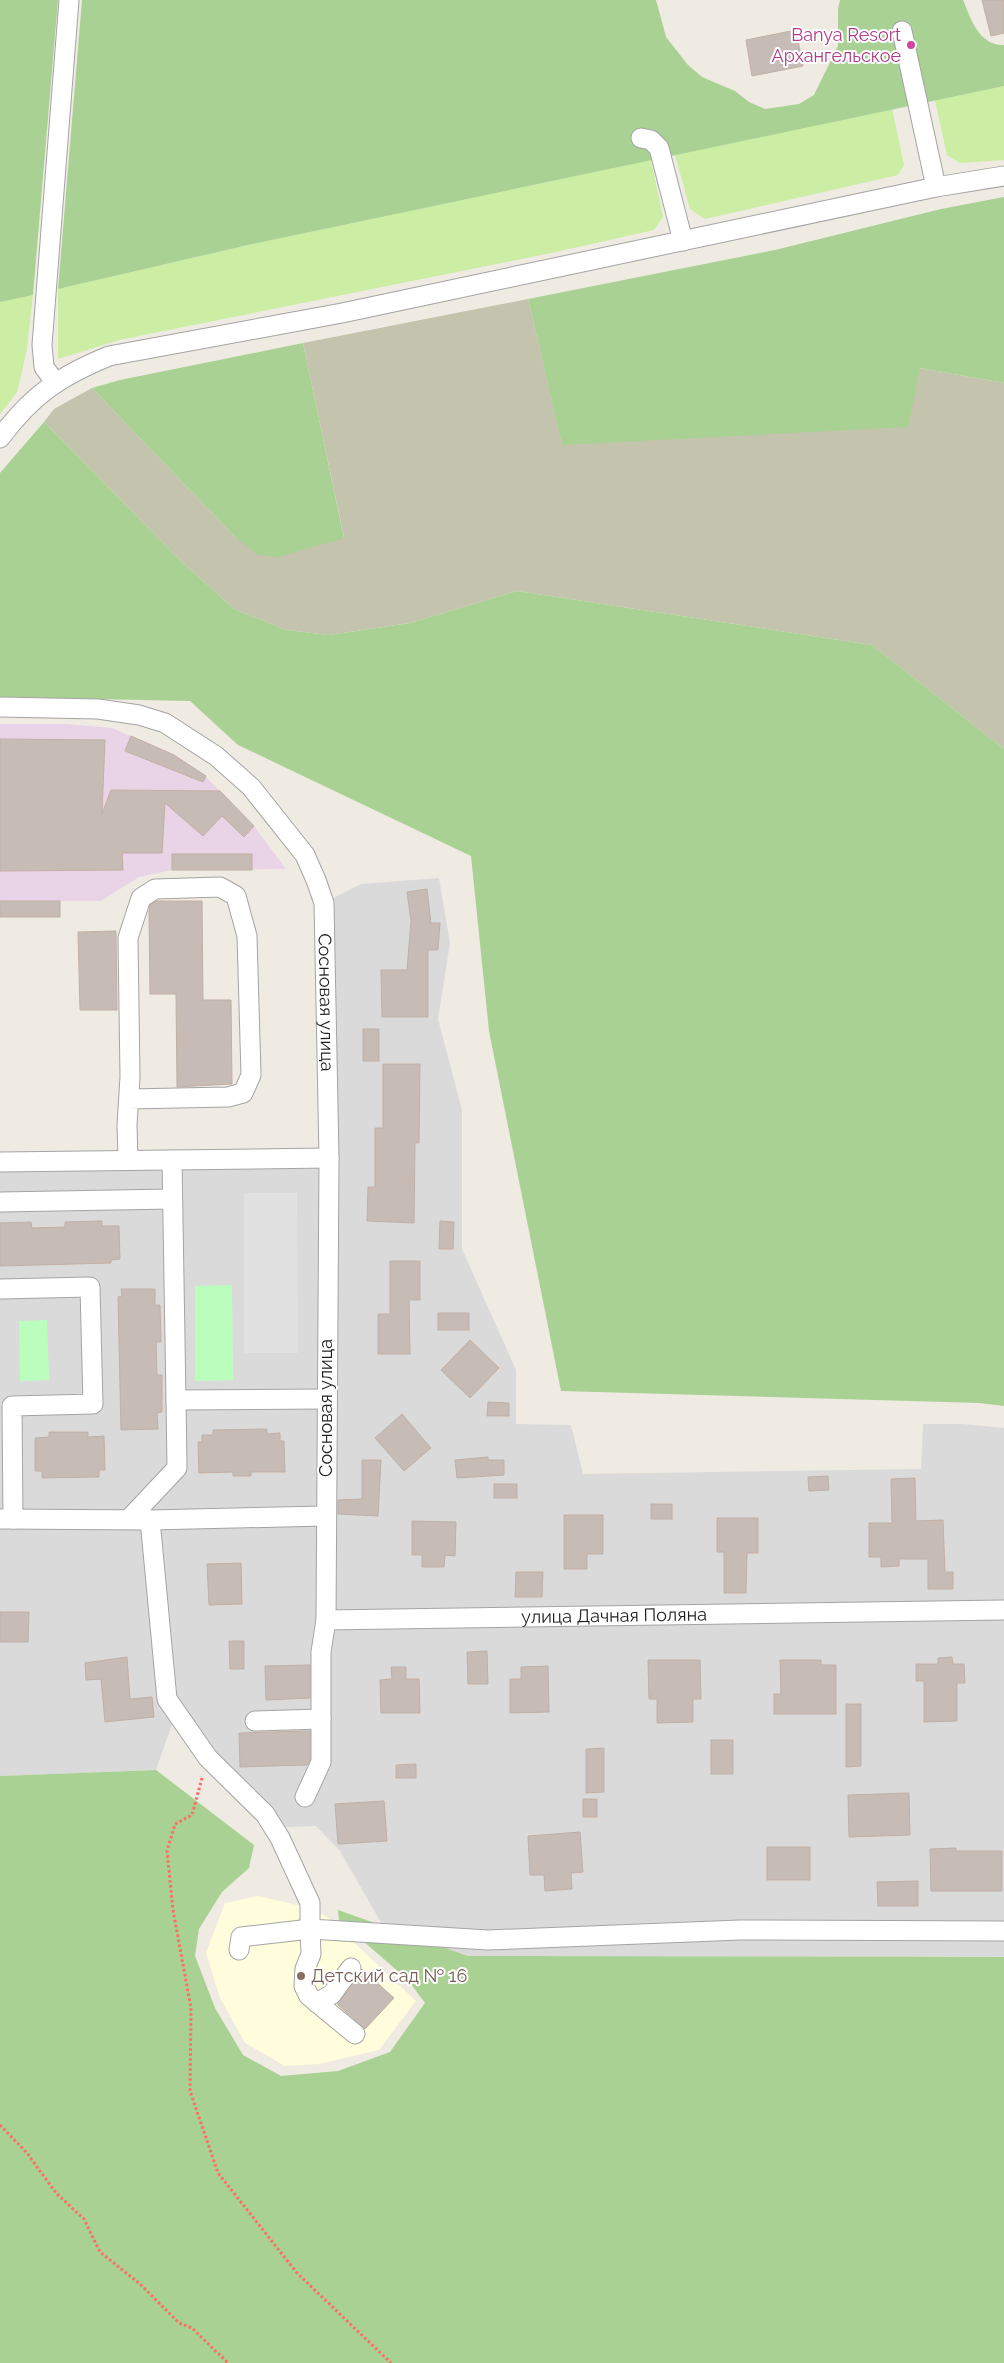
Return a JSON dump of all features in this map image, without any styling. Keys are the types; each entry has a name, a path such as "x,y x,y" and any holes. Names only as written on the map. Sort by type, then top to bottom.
{"street":[{"path":"55,382 44,367 42,345 69,0"},
{"path":"902,31 936,187"},
{"path":"641,138 651,140 659,148 683,241"},
{"path":"0,438 19,412 55,382 76,369 109,356 342,313 936,187 1004,176"},
{"name":"Сосновая улица","path":"0,707 98,709 139,715 165,723 216,756 251,787 304,855 324,903 329,1158 326,1516"},
{"path":"128,1160 127,1125 130,1077 128,938 141,898 155,889 220,887 236,896 248,936 251,1075 243,1093 228,1097 129,1099"},
{"path":"0,1162 329,1158"},
{"path":"129,1520 177,1468 172,1160"},
{"path":"0,1202 172,1199"},
{"path":"0,1289 90,1287 93,1404 12,1406 7,1519 150,1520 326,1516 326,1620 321,1652 321,1762 305,1797"},
{"path":"176,1400 326,1399"},
{"path":"150,1520 167,1699 208,1758 265,1814 280,1838 310,1903 311,1954 305,1970 304,1986 309,1996 355,2034"},
{"name":"улица Дачная Поляна","path":"326,1620 1004,1610"},
{"path":"255,1721 321,1719"},
{"path":"239,1950 242,1937 310,1929 488,1940 740,1930 1004,1931"},
{"path":"317,2003 332,1994 351,1968"}],"path":[{"path":"208,1758 192,1815 175,1824 167,1851 174,1910 191,2008 190,2091 218,2173 297,2273 391,2363"},
{"path":"0,2125 27,2153 56,2193 84,2219 100,2252 140,2284 179,2323 192,2328 228,2363"}],"shaded area":[{"path":"528,299 562,444 920,368 1004,383 1004,749 872,645 517,591 410,623 329,635 286,630 234,609 183,563 44,422 54,409 92,388 236,538 344,537 303,343"},
{"path":"0,724 65,724 112,728 174,755 203,774 254,826 286,869 172,870 139,877 101,901 60,901 60,917 0,917"},
{"path":"439,878 450,943 438,1019 462,1110 462,1249 516,1370 516,1424 571,1425 583,1474 921,1469 923,1424 963,1424 1004,1428 1004,1957 468,1956 383,1926 340,1851 316,1826 286,1827 245,1782 210,1749 179,1704 156,1770 0,1776 0,1162 328,1158 324,903 361,884"},
{"path":"244,1193 297,1193 298,1353 244,1353"},
{"name":"Детский сад № 16","path":"258,1896 297,1905 326,1916 416,2001 379,2050 319,2064 285,2066 245,2043 220,1998 206,1953 225,1903"}],"green space":[{"path":"0,0 58,0 33,295 0,302"},
{"path":"82,0 656,0 666,37 688,65 702,77 735,91 749,102 765,109 799,104 814,95 838,46 838,9 840,0 963,0 973,23 982,36 995,44 1004,45 1004,86 248,245 58,289"},
{"path":"1004,86 1004,160 960,163 947,155 935,100"},
{"path":"892,109 904,165 898,175 705,219 690,209 675,155"},
{"path":"651,160 663,217 654,230 551,253 119,340 58,359 58,289 248,245"},
{"path":"1004,197 1004,383 920,368 908,427 562,445 528,299 775,250 941,209"},
{"path":"33,295 26,354 17,392 0,414 0,302"},
{"path":"303,343 344,538 279,557 258,555 236,538 92,388 120,380"},
{"path":"44,422 183,563 234,609 286,630 329,635 410,623 517,591 872,645 1004,749 1004,1406 979,1403 561,1391 489,1031 471,856 238,745 190,701 0,697 0,473"},
{"path":"232,1285 233,1380 195,1381 195,1286"},
{"path":"47,1320 49,1380 20,1381 19,1321"},
{"path":"156,1770 254,1845 249,1868 222,1892 199,1929 195,1956 215,2008 243,2055 281,2076 338,2071 390,2052 425,2003 408,1980 339,1920 338,1910 468,1956 1004,1957 1004,2363 0,2363 0,1776"}],"building":[{"path":"982,0 1004,0 1004,33 991,36"},
{"path":"796,30 803,66 752,76 746,40"},
{"path":"131,736 174,755 206,776 203,782 125,751"},
{"path":"0,739 105,740 102,814 111,790 220,791 254,826 244,837 222,816 203,836 165,803 162,853 122,853 123,870 0,871"},
{"path":"172,854 252,854 252,870 172,870"},
{"path":"427,889 431,923 440,923 438,950 428,950 428,1017 382,1017 381,970 407,970 411,921 407,892"},
{"path":"0,901 60,901 60,917 0,917"},
{"path":"156,901 202,901 203,1000 231,1000 232,1084 177,1087 176,994 150,994 149,911 150,905"},
{"path":"116,931 117,1010 80,1010 78,932"},
{"path":"363,1029 379,1029 379,1061 363,1061"},
{"path":"383,1064 420,1064 419,1143 415,1143 414,1223 367,1221 368,1187 375,1187 375,1128 383,1128"},
{"path":"102,1221 102,1226 119,1226 120,1259 111,1260 111,1263 0,1266 0,1223 31,1222 32,1228 65,1227 65,1222"},
{"path":"440,1221 454,1222 453,1249 439,1249"},
{"path":"390,1261 420,1261 420,1300 409,1300 410,1354 378,1354 378,1314 390,1314"},
{"path":"121,1289 155,1289 155,1305 160,1305 161,1342 156,1342 157,1375 162,1375 162,1412 157,1413 158,1429 121,1430 118,1297 122,1296"},
{"path":"438,1313 469,1313 469,1330 438,1330"},
{"path":"470,1340 499,1368 470,1398 441,1370"},
{"path":"488,1402 509,1403 509,1416 487,1416"},
{"path":"402,1414 431,1448 404,1471 375,1438"},
{"path":"267,1429 267,1434 280,1433 280,1441 284,1441 285,1472 251,1472 251,1476 233,1476 233,1472 199,1473 198,1442 202,1442 202,1435 213,1435 213,1430"},
{"path":"49,1432 88,1432 88,1437 104,1436 105,1470 99,1470 99,1477 42,1478 42,1471 35,1471 35,1438 49,1437"},
{"path":"488,1457 488,1460 504,1460 504,1475 457,1478 455,1460"},
{"path":"362,1460 381,1460 378,1516 338,1514 338,1500 362,1499"},
{"path":"828,1476 829,1490 809,1491 808,1477"},
{"path":"915,1478 916,1521 943,1520 945,1572 953,1572 953,1589 928,1589 928,1559 899,1559 899,1566 881,1567 881,1557 869,1557 869,1523 892,1523 891,1479"},
{"path":"494,1484 517,1484 517,1498 494,1498"},
{"path":"651,1504 672,1504 672,1519 651,1519"},
{"path":"564,1515 603,1515 603,1554 587,1554 587,1569 564,1569"},
{"path":"717,1518 758,1518 758,1553 747,1553 746,1593 724,1593 724,1552 717,1552"},
{"path":"412,1521 456,1522 455,1556 445,1555 444,1567 422,1567 422,1555 412,1555"},
{"path":"241,1563 242,1604 209,1605 207,1564"},
{"path":"516,1572 543,1572 542,1597 515,1597"},
{"path":"0,1612 29,1612 28,1642 0,1642"},
{"path":"229,1641 244,1641 244,1669 230,1669"},
{"path":"487,1651 488,1684 468,1684 467,1652"},
{"path":"127,1657 130,1699 152,1697 154,1717 105,1722 101,1679 86,1680 85,1663"},
{"path":"952,1657 953,1664 964,1664 965,1683 957,1683 957,1721 924,1722 924,1681 916,1681 916,1664 938,1664 938,1658"},
{"path":"648,1660 700,1660 701,1699 693,1699 693,1722 657,1723 657,1699 649,1699"},
{"path":"780,1660 821,1660 821,1665 836,1665 836,1714 774,1714 774,1694 781,1694"},
{"path":"310,1665 310,1698 266,1700 265,1666"},
{"path":"548,1666 549,1712 510,1713 510,1679 521,1679 521,1667"},
{"path":"391,1667 406,1667 406,1679 419,1679 420,1713 381,1713 380,1680 392,1679"},
{"path":"846,1704 861,1704 861,1766 846,1767"},
{"path":"310,1731 310,1760 307,1765 240,1767 239,1733"},
{"path":"711,1740 733,1740 733,1774 711,1774"},
{"path":"604,1748 604,1792 586,1793 586,1749"},
{"path":"416,1764 416,1778 396,1778 396,1765"},
{"path":"909,1793 910,1835 849,1837 848,1795"},
{"path":"583,1799 597,1799 597,1817 583,1817"},
{"path":"384,1801 387,1841 338,1844 335,1804"},
{"path":"580,1832 583,1872 571,1873 572,1889 545,1891 544,1875 530,1875 528,1836"},
{"path":"767,1847 810,1847 810,1880 767,1880"},
{"path":"956,1848 956,1851 1002,1851 1002,1891 931,1891 930,1849"},
{"path":"918,1881 918,1906 878,1906 877,1882"},
{"path":"362,1969 394,1998 365,2029 337,2004"}],"place":[{"name":"Banya Resort Архангельское","path":"911,45"},
{"name":"Детский сад № 16","path":"301,1976"}]}
